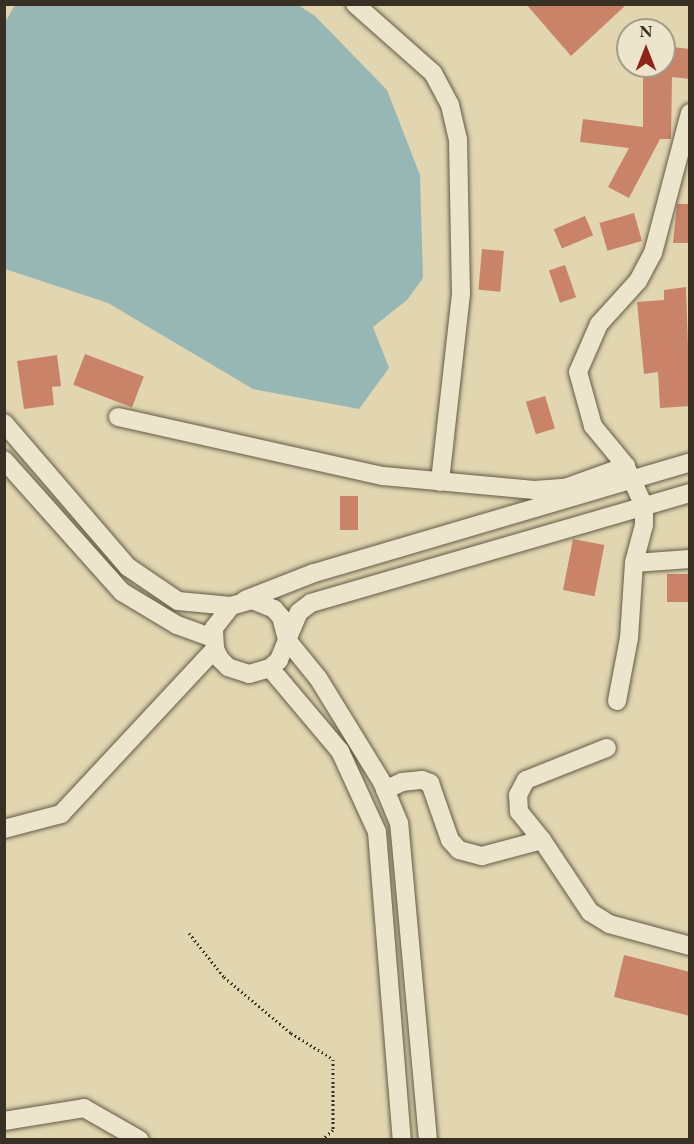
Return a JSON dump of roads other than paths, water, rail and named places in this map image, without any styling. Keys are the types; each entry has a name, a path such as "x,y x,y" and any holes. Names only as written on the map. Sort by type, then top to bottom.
{"street":[{"path":"355,4 433,74 450,105 458,139 461,294 440,482"},
{"path":"617,701 629,638 634,563 644,525 644,506 628,472 593,426 578,372 599,324 638,281 653,253 690,113"},
{"path":"118,417 383,476 534,490 565,488 628,472 690,462"},
{"path":"4,423 128,567 178,601 235,604 252,600 274,609 281,618 287,640 318,678 385,790 399,823 428,1140"},
{"path":"4,460 122,592 177,625 214,643 228,666 238,672 249,674 270,668 279,660 299,612 311,603 690,493"},
{"path":"4,829 61,814 214,643 218,619 235,604 314,573 628,472"},
{"path":"634,563 690,559"},
{"path":"270,668 340,751 376,832 402,1140"},
{"path":"607,748 526,780 518,795 519,812 542,840 590,912 609,924 690,946"},
{"path":"385,790 402,782 422,780 430,783 450,840 459,850 482,856 542,840"},
{"path":"4,1121 84,1107 140,1140"}],"water":[{"path":"15,5 298,5 315,16 387,90 420,175 423,278 407,300 373,327 389,368 359,409 253,389 108,303 5,269 4,24"}]}
